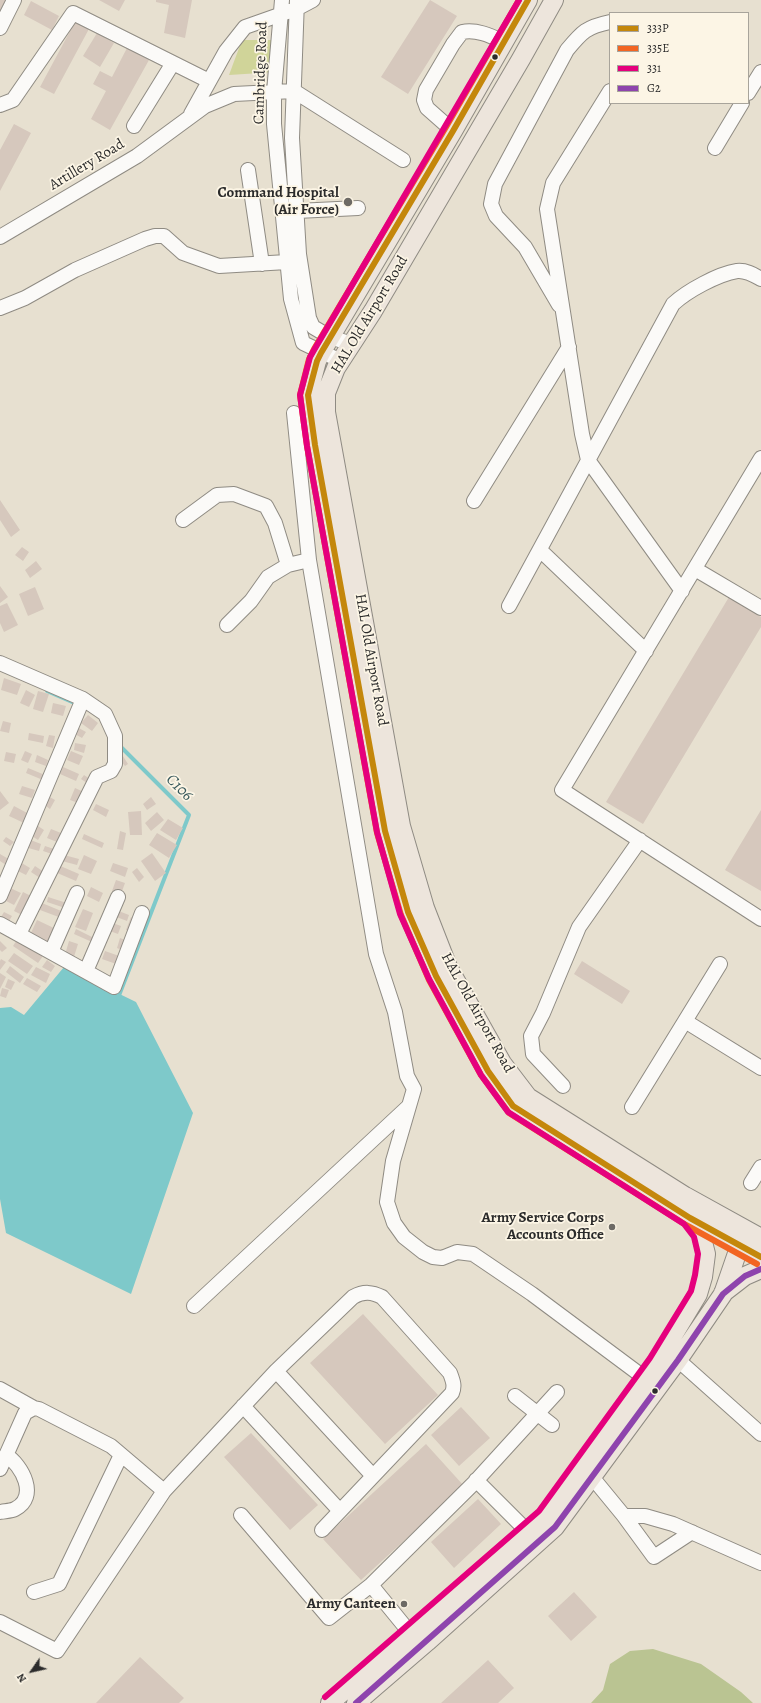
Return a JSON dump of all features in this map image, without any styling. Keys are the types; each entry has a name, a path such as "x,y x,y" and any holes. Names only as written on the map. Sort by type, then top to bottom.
{"main road":[{"name":"HAL Old Airport Road","path":"528,0 453,131 317,361 308,395 315,445 385,831 408,912 443,990 488,1071 513,1106 690,1218 748,1238"},
{"name":"HAL Old Airport Road","path":"554,0 517,66 341,361 326,393 326,412 401,826 425,908 448,967 502,1063 528,1097 686,1196 748,1238"},
{"path":"330,1703 545,1516 646,1379 698,1294 706,1254 700,1234 690,1218"},
{"path":"748,1238 761,1257"},
{"path":"356,1703 427,1642 555,1527 678,1360 723,1294 748,1238"},
{"path":"723,1294 745,1276 761,1270"}],"street":[{"path":"0,28 14,0"},
{"name":"Cambridge Road","path":"282,0 274,92 274,124 291,299 303,343 321,353 341,361"},
{"name":"Artillery Road","path":"188,118 226,51 245,28 280,15 296,5 313,0"},
{"path":"296,5 292,138 299,254 309,318 313,327 330,337 352,344"},
{"path":"4,100 74,13 209,81"},
{"path":"564,313 526,247 496,216 492,204 495,184 567,50 580,35 592,26 609,22"},
{"path":"453,131 427,108 424,100 426,90 453,44 462,32 469,31 484,34 504,42"},
{"path":"134,126 172,63"},
{"path":"749,91 761,72"},
{"path":"294,91 403,160"},
{"name":"Artillery Road","path":"0,238 137,156 205,106 234,94 294,91"},
{"path":"609,93 553,183 547,209 582,434 588,460 682,591"},
{"path":"715,148 741,104"},
{"path":"248,170 262,264"},
{"path":"296,211 358,208"},
{"path":"0,308 25,298 75,270 145,239 156,236 164,236 183,253 219,266 287,262"},
{"path":"509,606 673,304 685,293 738,270 750,273 761,279"},
{"path":"474,501 569,347"},
{"path":"294,413 309,560 376,954 395,1012 407,1076 414,1089 393,1161 387,1202 394,1223 404,1237 423,1252 433,1257 442,1258 457,1252 473,1254 532,1294 646,1379"},
{"path":"761,458 562,790 761,919"},
{"path":"183,520 217,495 234,494 266,506 274,523 288,565"},
{"path":"540,550 646,651"},
{"path":"227,625 251,601 268,577 288,565 309,560"},
{"path":"695,569 761,608"},
{"path":"0,663 83,699 104,714 115,736 115,764 111,771 97,778 19,934"},
{"path":"0,896 83,699"},
{"path":"563,1086 533,1054 532,1036 579,927 640,840"},
{"path":"51,952 77,893"},
{"path":"86,971 118,897"},
{"path":"0,924 114,987 142,913"},
{"path":"632,1106 720,964"},
{"path":"685,1021 761,1068"},
{"path":"194,1306 410,1105"},
{"path":"751,1183 761,1167"},
{"path":"0,1622 57,1651 164,1491 276,1371 353,1297 364,1292 375,1294 382,1297 450,1373 454,1381 454,1388 452,1393 322,1530"},
{"path":"678,1360 761,1434"},
{"path":"276,1371 373,1476"},
{"path":"0,1389 34,1408 39,1409 100,1440 121,1455 164,1491"},
{"path":"241,1515 329,1618 371,1585 476,1480 557,1392"},
{"path":"515,1396 552,1425"},
{"path":"243,1406 340,1511"},
{"path":"0,1468 25,1413 34,1408"},
{"path":"0,1512 15,1509 20,1505 27,1488 26,1480 18,1465 6,1455"},
{"path":"34,1592 59,1584 121,1455"},
{"path":"592,1477 624,1516 654,1558 692,1532"},
{"path":"476,1480 528,1532"},
{"path":"624,1516 645,1516 673,1524 761,1563"},
{"path":"371,1585 411,1634"}],"green space":[{"path":"242,40 279,40 276,72 229,75"},
{"path":"653,1649 701,1664 741,1692 753,1703 591,1703 603,1690 610,1664 630,1651"}],"water":[{"path":"64,967 136,1002 193,1113 131,1294 6,1233 0,1199 0,1008 11,1007 24,1015"}],"building":[{"path":"0,0 7,0 0,14"},
{"path":"99,0 125,0 119,11"},
{"path":"156,0 192,0 185,38 164,33 169,5 156,2"},
{"path":"430,0 457,16 408,94 381,77"},
{"path":"31,1 59,16 52,30 24,15"},
{"path":"76,20 90,27 54,94 40,87"},
{"path":"97,33 114,43 100,67 83,56"},
{"path":"127,48 149,60 110,130 91,119 106,91 93,84 100,71 112,77"},
{"path":"14,124 31,133 0,191 0,150"},
{"path":"0,500 20,530 11,537 0,520"},
{"path":"22,547 29,552 23,561 15,555"},
{"path":"36,561 42,569 30,578 25,570"},
{"path":"0,586 8,597 0,603"},
{"path":"35,587 44,609 28,616 19,594"},
{"path":"729,597 761,617 761,627 643,824 606,802"},
{"path":"7,603 18,625 4,632 0,623 0,606"},
{"path":"4,678 21,684 17,695 1,690"},
{"path":"26,690 35,695 29,707 20,703"},
{"path":"38,691 49,694 43,712 33,709"},
{"path":"53,703 66,706 63,716 51,713"},
{"path":"88,715 98,723 92,731 81,723"},
{"path":"3,721 11,723 9,733 0,731"},
{"path":"77,727 86,732 82,738 73,733"},
{"path":"29,733 44,736 43,743 28,740"},
{"path":"49,735 55,736 53,748 46,746"},
{"path":"75,743 86,745 84,753 74,750"},
{"path":"25,751 32,754 28,763 21,760"},
{"path":"71,751 83,756 79,765 67,760"},
{"path":"6,752 16,754 14,763 4,761"},
{"path":"121,753 128,764 125,766 117,756"},
{"path":"37,755 48,760 46,766 35,762"},
{"path":"63,767 79,774 76,781 60,774"},
{"path":"28,768 45,775 43,780 26,773"},
{"path":"84,775 93,781 90,785 81,779"},
{"path":"22,786 35,790 32,798 19,794"},
{"path":"75,788 86,793 81,804 70,800"},
{"path":"0,791 9,803 0,810"},
{"path":"48,796 55,800 50,809 43,804"},
{"path":"151,797 156,804 147,810 143,804"},
{"path":"96,804 109,810 106,817 93,810"},
{"path":"14,806 29,814 24,823 9,816"},
{"path":"761,810 761,891 725,870"},
{"path":"141,811 142,835 130,835 128,812"},
{"path":"157,812 164,820 151,831 145,823"},
{"path":"168,819 183,828 176,840 160,830"},
{"path":"35,824 44,830 38,840 29,834"},
{"path":"51,829 66,835 62,844 47,838"},
{"path":"120,831 126,833 123,850 117,849"},
{"path":"157,833 177,845 169,858 149,845"},
{"path":"84,834 104,843 102,848 82,839"},
{"path":"6,837 14,842 10,846 3,841"},
{"path":"28,839 41,844 39,851 25,847"},
{"path":"45,846 57,850 55,855 43,851"},
{"path":"152,853 166,873 155,881 141,861"},
{"path":"0,854 12,861 9,867 0,861"},
{"path":"64,855 79,859 77,865 62,861"},
{"path":"84,855 97,861 91,874 78,869"},
{"path":"20,862 30,868 26,875 16,870"},
{"path":"113,863 128,868 125,877 110,871"},
{"path":"58,865 79,874 76,881 55,872"},
{"path":"35,866 47,874 43,880 31,872"},
{"path":"137,868 144,877 139,882 132,872"},
{"path":"116,880 125,883 121,894 112,891"},
{"path":"8,887 21,893 14,905 2,899"},
{"path":"91,887 103,893 99,902 87,896"},
{"path":"23,892 33,897 24,916 14,911"},
{"path":"48,897 70,904 68,909 47,902"},
{"path":"42,903 66,913 64,919 40,910"},
{"path":"83,909 93,913 86,931 75,927"},
{"path":"116,910 129,915 127,921 114,916"},
{"path":"4,912 12,916 9,921 1,917"},
{"path":"131,917 137,920 132,932 126,930"},
{"path":"37,920 58,930 49,947 29,937"},
{"path":"110,922 121,926 118,934 107,930"},
{"path":"76,929 94,938 92,942 74,934"},
{"path":"18,938 43,956 38,963 13,946"},
{"path":"120,938 128,941 124,951 117,948"},
{"path":"0,941 7,948 2,952 0,950"},
{"path":"69,941 78,944 73,960 64,958"},
{"path":"105,951 122,957 119,965 102,959"},
{"path":"14,953 33,966 27,974 8,961"},
{"path":"1,959 6,962 0,970 0,961"},
{"path":"47,960 55,966 51,972 42,967"},
{"path":"582,961 630,991 622,1004 574,974"},
{"path":"10,966 24,977 20,983 6,972"},
{"path":"36,967 50,974 46,983 31,975"},
{"path":"0,973 6,977 0,989"},
{"path":"27,978 41,986 37,992 23,984"},
{"path":"8,979 15,982 11,990 5,987"},
{"path":"2,988 9,990 6,998 0,996"},
{"path":"363,1314 438,1395 385,1444 310,1363"},
{"path":"461,1407 490,1438 459,1466 431,1435"},
{"path":"251,1433 318,1505 290,1530 224,1457"},
{"path":"426,1444 464,1486 361,1580 323,1539"},
{"path":"478,1499 501,1524 454,1568 431,1542"},
{"path":"574,1592 597,1617 571,1641 548,1616"},
{"path":"140,1657 184,1698 179,1703 96,1703"},
{"path":"488,1660 514,1688 498,1703 441,1703"}],"waterway":[{"name":"C106","path":"47,691 79,705"},
{"name":"C106","path":"118,998 189,815 119,745"}],"transit line":[{"name":"335E","path":"519,0 446,127 314,349 309,359 300,395 307,446 377,833 401,915 429,980 481,1075 509,1113 686,1225 757,1264"},
{"name":"331","path":"325,1697 539,1511 650,1358 691,1291 698,1254 694,1237 684,1224 508,1112 481,1075 429,979 400,914 377,832 307,446 300,395 310,357 519,0"},
{"name":"333P","path":"528,0 453,131 321,353 317,361 308,395 315,445 385,831 408,912 436,976 488,1071 513,1106 690,1218 761,1257"},
{"name":"G2","path":"356,1703 555,1527 678,1360 723,1294 745,1276 761,1269"}],"place":[{"name":"Command Hospital (Air Force)","path":"348,202"},
{"name":"Army Service Corps Accounts Office","path":"612,1227"},
{"name":"Army Canteen","path":"404,1604"}]}
